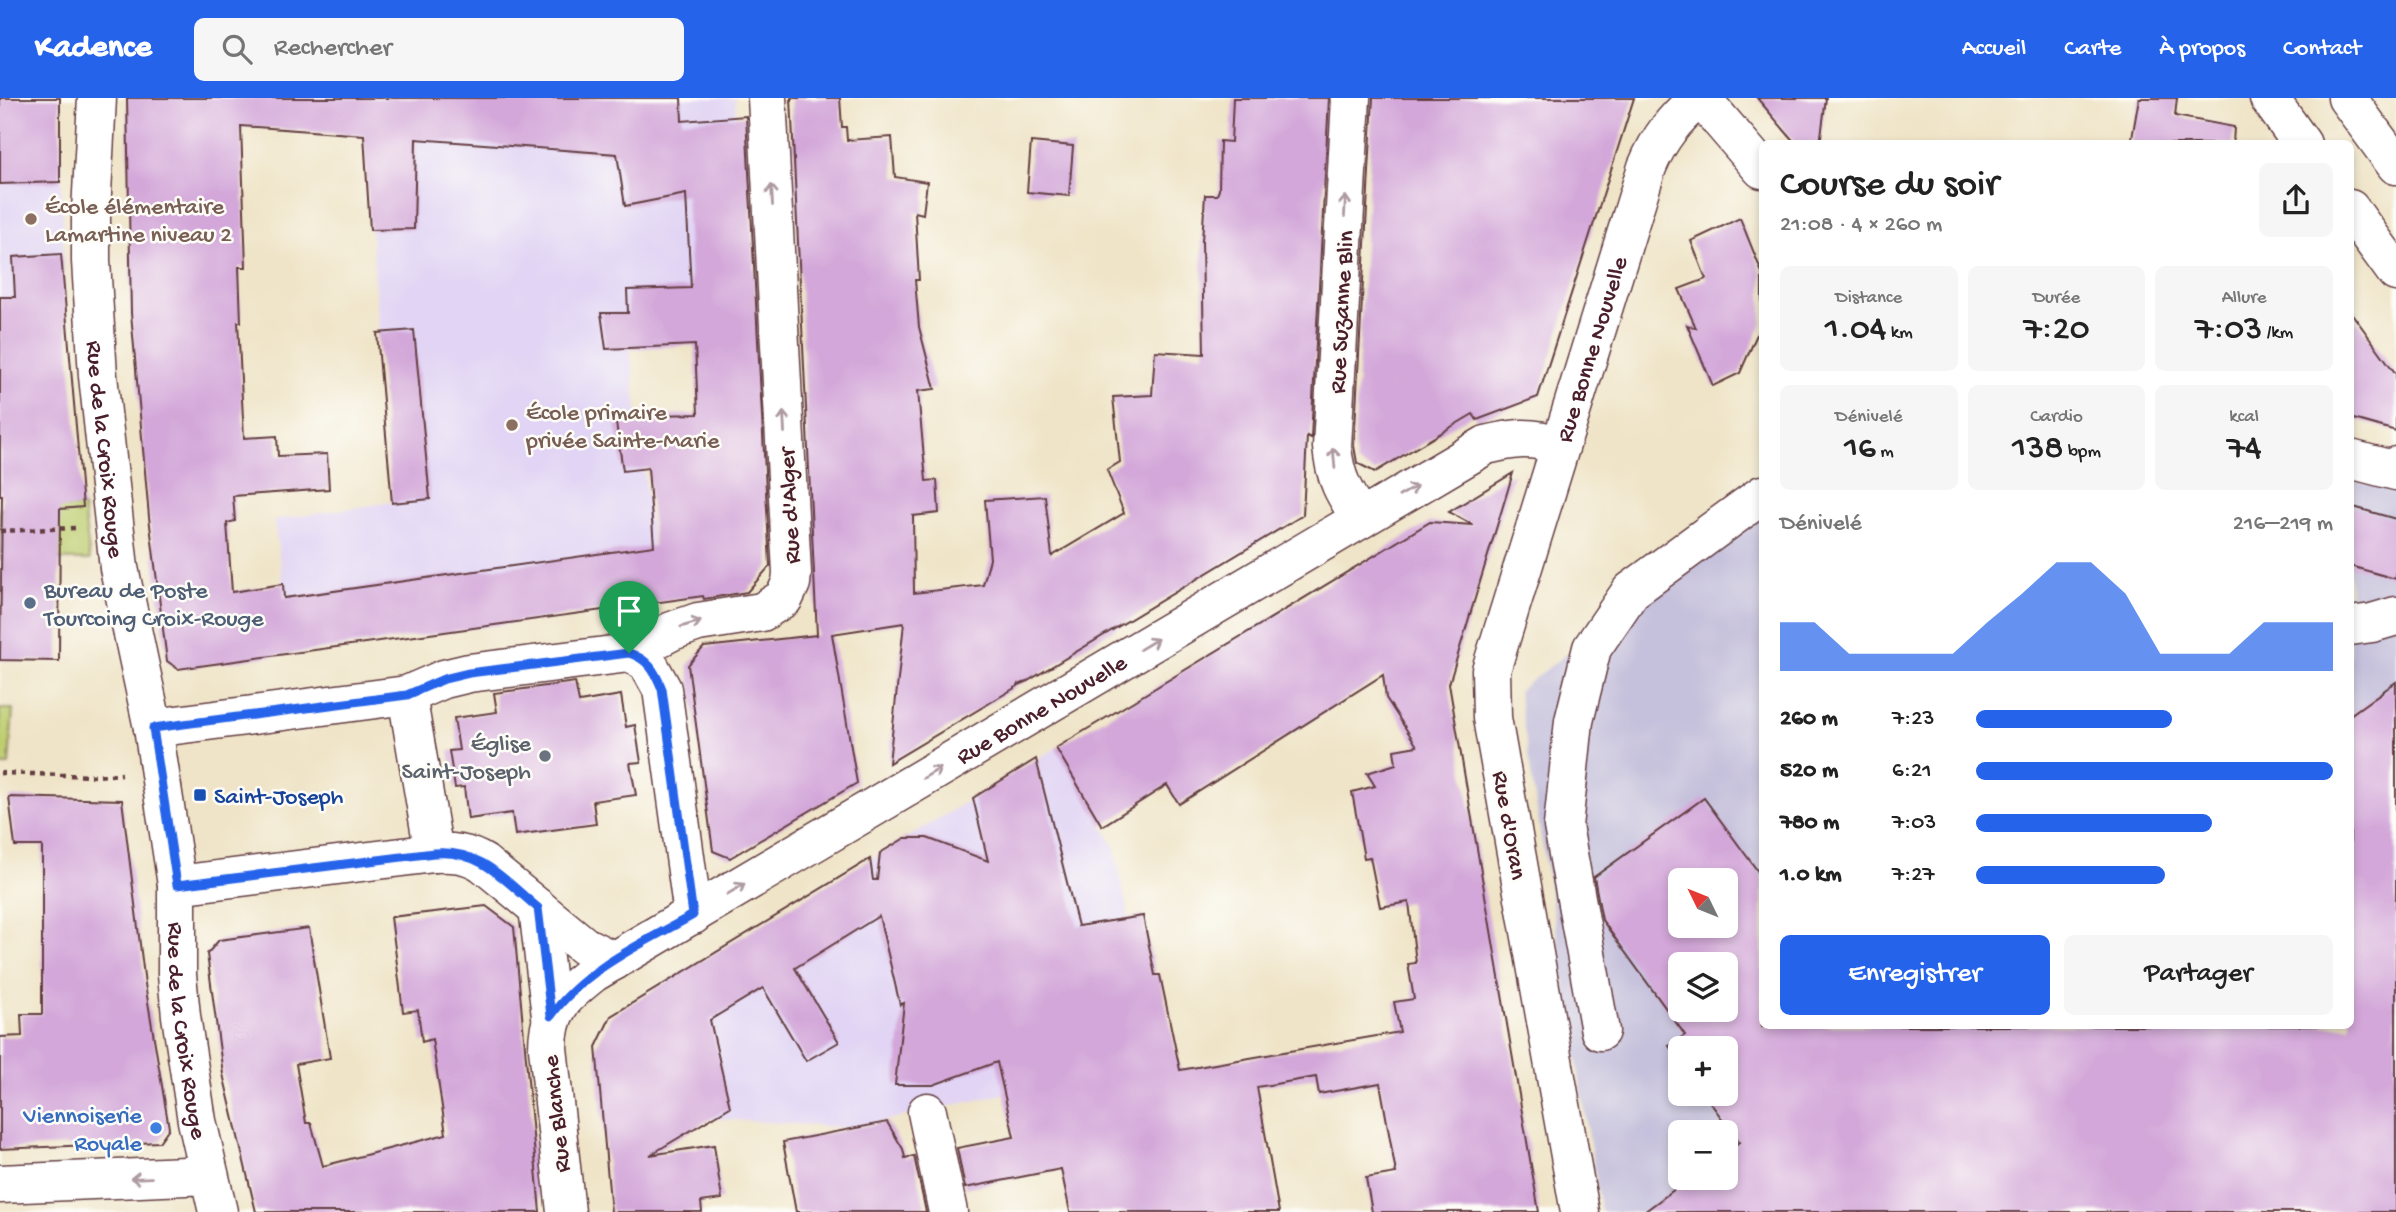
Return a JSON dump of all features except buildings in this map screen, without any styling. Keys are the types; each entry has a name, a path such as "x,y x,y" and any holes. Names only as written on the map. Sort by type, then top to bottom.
{"street":[{"name":"Rue de la Croix Rouge","path":"97,98 91,261 97,376 125,600 153,728 177,885 177,975 181,1016 197,1121 218,1212"},
{"name":"Rue d'Alger","path":"153,728 407,695 444,679 469,673 629,653 682,627 713,619 762,612 784,598 791,583 767,98"},
{"name":"Rue Suzanne Blin","path":"1351,98 1332,447 1341,488 1361,519"},
{"path":"1700,98 1759,166"},
{"name":"Rue Bonne Nouvelle","path":"614,961 1486,445 1506,440 1536,438 1559,445 1647,167 1664,132 1700,98"},
{"path":"2269,98 2299,140"},
{"path":"2347,98 2396,165"},
{"path":"2354,214 2396,272"},
{"name":"Rue d'Oran","path":"1559,445 1491,670 1490,691 1492,718 1580,1212"},
{"path":"2354,460 2394,469"},
{"path":"1600,1031 1563,827 1574,721 1592,648 1631,591 1759,497"},
{"path":"2354,625 2372,623 2396,615"},
{"path":"629,653 647,663 662,689 693,915"},
{"path":"407,695 434,853"},
{"path":"177,885 434,853 456,853 474,858 584,946 614,961 577,986 551,1016"},
{"name":"Rue Blanche","path":"538,908 551,1016 548,1048 566,1212"},
{"path":"927,1112 948,1212"},
{"path":"0,1184 209,1175"}],"path":[{"path":"0,531 114,527"},
{"path":"0,774 96,776 160,771"}],"shaded area":[{"name":"École primaire privée Sainte-Marie","path":"246,98 735,98 748,342 630,349 659,602 293,654 274,520 392,502 364,136 245,126"},
{"name":"École élémentaire Lamartine niveau 2","path":"60,122 65,315 0,317 0,123"},
{"path":"2354,480 2396,491 2396,1212 1601,1212 1518,691 1759,507 1759,1029 2354,1029"},
{"path":"1056,748 1114,846 1158,1059 852,1128 705,1118 672,979"}],"green space":[{"path":"83,507 90,560 0,559 0,509"},
{"path":"0,709 13,709 9,765 0,765"}],"place":[{"name":"École élémentaire Lamartine niveau 2","path":"31,219"},
{"name":"École primaire privée Sainte-Marie","path":"512,425"},
{"name":"Bureau de Poste Tourcoing Croix-Rouge","path":"30,603"},
{"name":"Église Saint-Joseph","path":"545,756"},
{"name":"Saint-Joseph","path":"200,795"},
{"name":"Viennoiserie Royale","path":"156,1128"}],"route":[{"path":"629,653 647,663 662,689 693,915 593,974 563,999 551,1016 538,908 474,858 456,853 434,853 177,885 153,728 407,695 457,675 629,653"}]}
